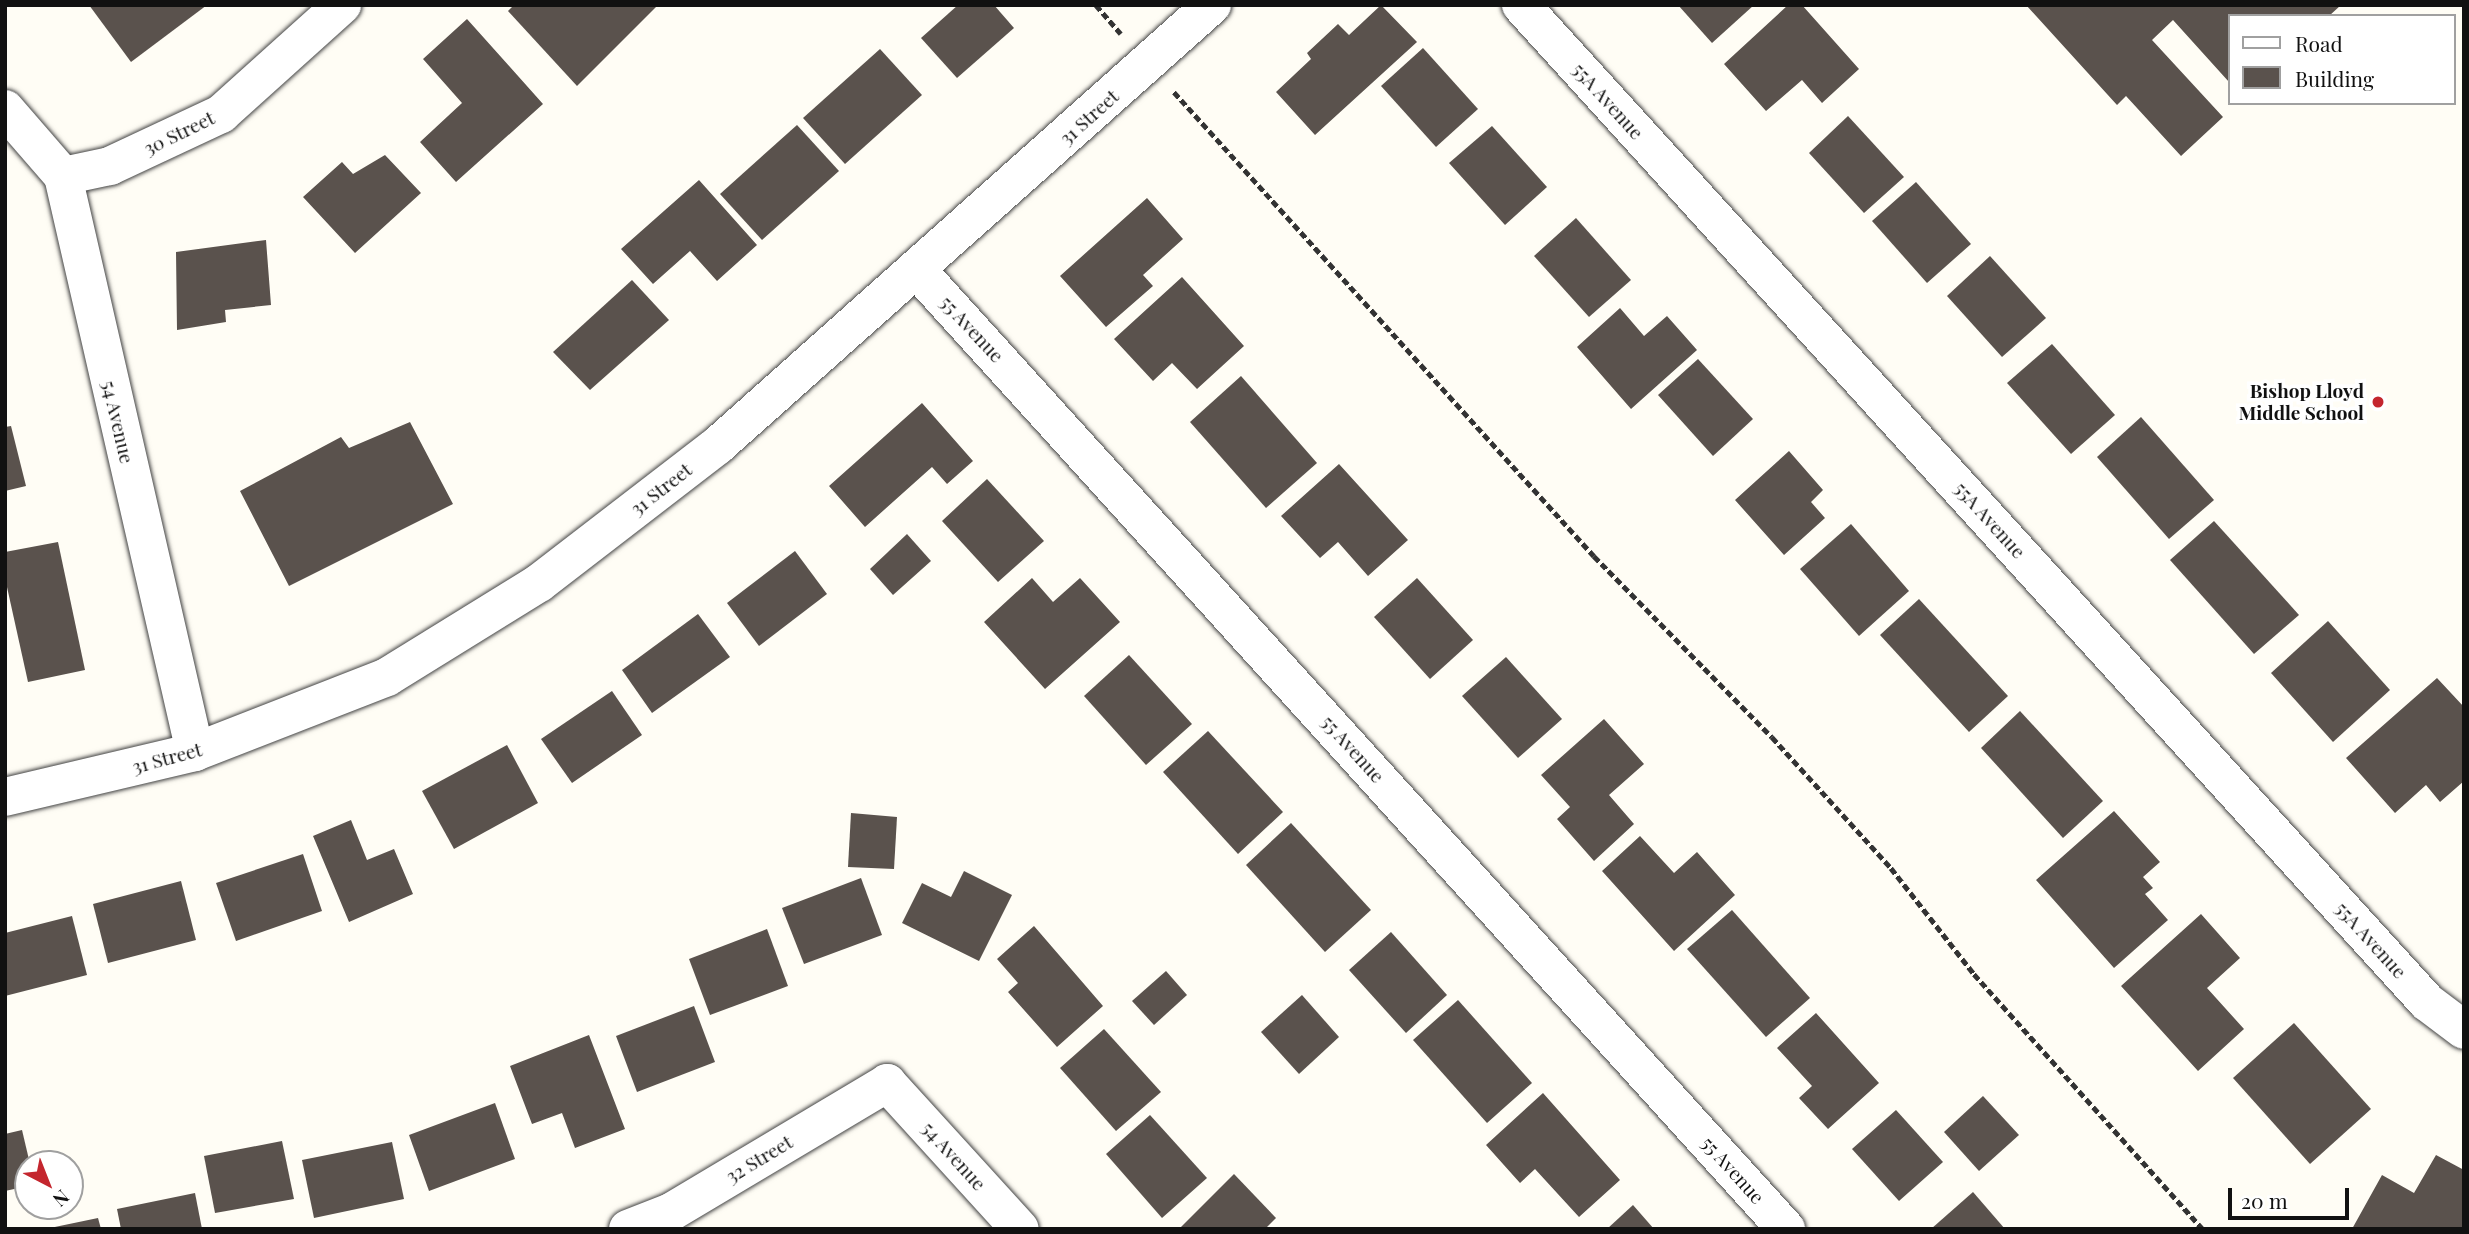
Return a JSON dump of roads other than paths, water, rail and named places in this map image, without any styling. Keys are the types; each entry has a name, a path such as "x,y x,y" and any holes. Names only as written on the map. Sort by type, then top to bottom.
{"street":[{"name":"30 Street","path":"63,176 110,166 221,114 342,5"},
{"name":"31 Street","path":"5,797 195,752 387,677 539,583 717,446 918,271 1212,5"},
{"name":"55A Avenue","path":"1521,5 2427,1002 2464,1030"},
{"name":"54 Avenue","path":"5,109 63,176 195,752"},
{"name":"55 Avenue","path":"918,271 1786,1229"},
{"name":"54 Avenue","path":"887,1083 1020,1229"},
{"name":"32 Street","path":"628,1229 671,1212 887,1083"}],"place":[{"name":"Bishop Lloyd Middle School","path":"2378,402"}]}
